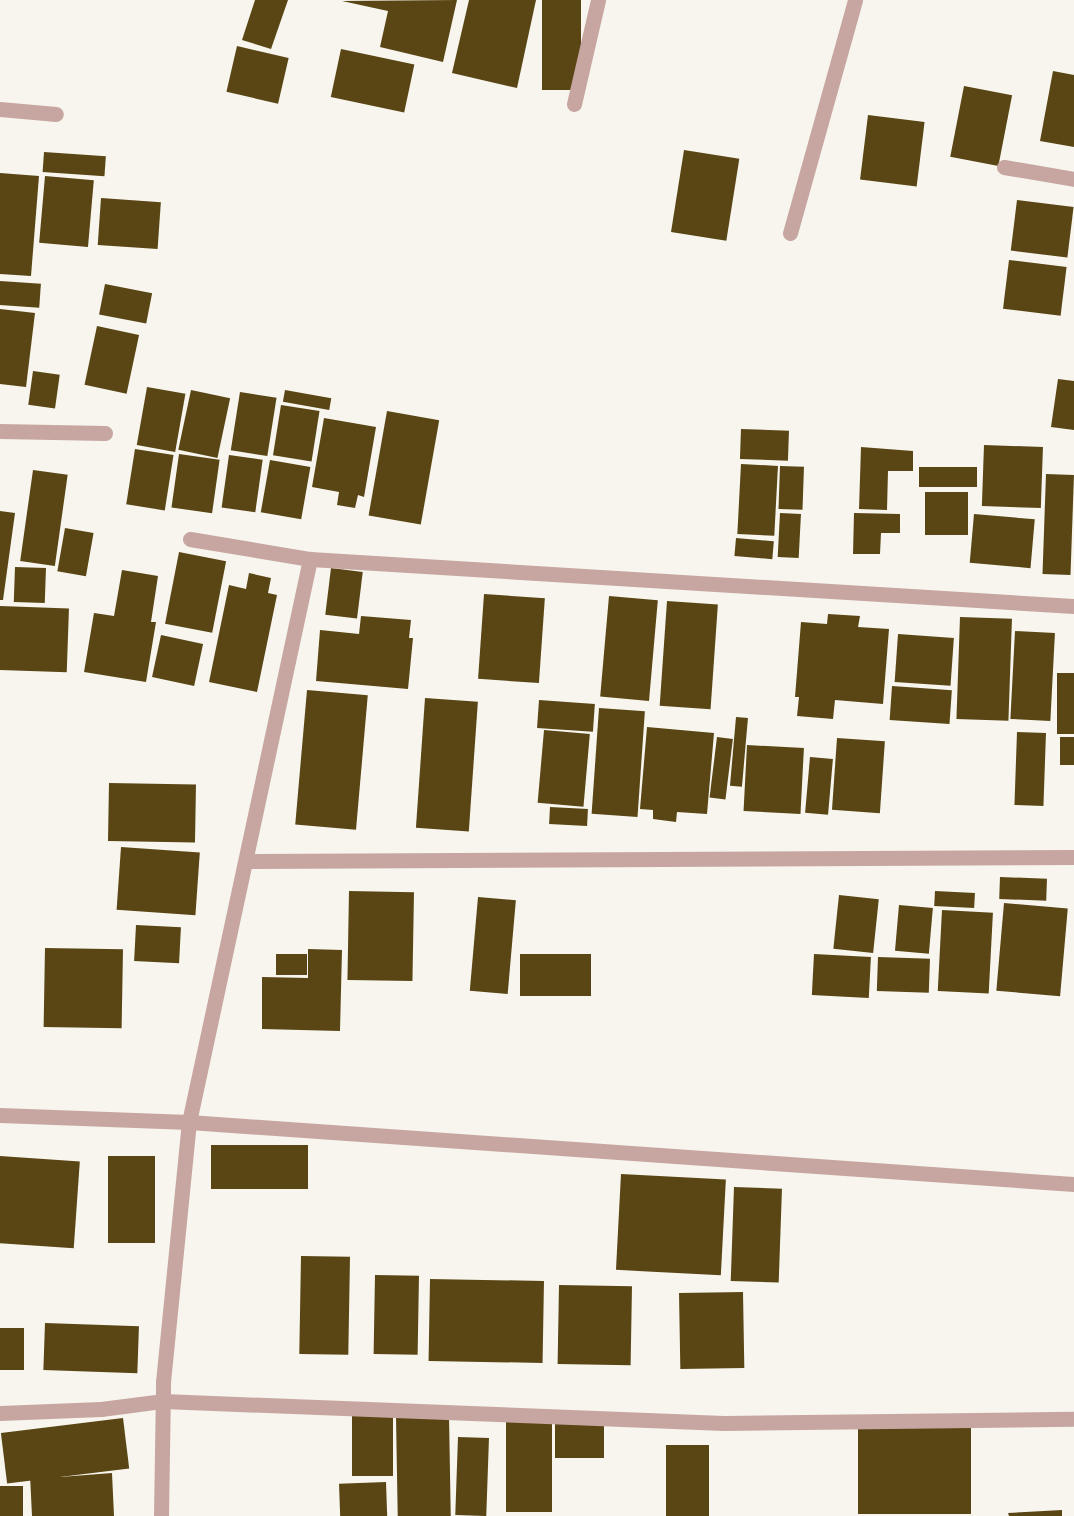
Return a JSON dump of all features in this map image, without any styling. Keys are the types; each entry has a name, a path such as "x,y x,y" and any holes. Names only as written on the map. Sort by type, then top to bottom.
{"street":[{"path":"574,104 598,0"},
{"path":"790,232 855,0"},
{"path":"0,109 56,114"},
{"path":"1004,166 1074,178"},
{"path":"0,431 105,433"},
{"path":"190,539 310,559 1074,606"},
{"path":"161,1516 162,1401 189,1122 247,861 310,559"},
{"path":"247,861 1074,857"},
{"path":"0,1115 189,1122 1074,1184"},
{"path":"0,1413 101,1409 162,1401 724,1423 1074,1419"}],"building":[{"path":"255,0 288,0 271,49 242,40"},
{"path":"457,0 443,62 380,47 388,11 342,1"},
{"path":"469,0 536,0 517,88 452,73"},
{"path":"542,0 581,0 581,90 542,90"},
{"path":"237,46 289,58 278,104 226,92"},
{"path":"341,49 414,65 404,113 331,97"},
{"path":"1053,71 1074,75 1074,147 1040,141"},
{"path":"964,86 1012,95 998,166 950,157"},
{"path":"868,115 925,122 917,186 860,180"},
{"path":"684,150 739,159 726,241 671,232"},
{"path":"44,152 106,156 104,176 43,172"},
{"path":"0,173 39,176 31,276 0,274"},
{"path":"45,176 94,180 88,247 39,243"},
{"path":"101,198 161,202 158,249 98,245"},
{"path":"1017,200 1074,207 1067,258 1011,251"},
{"path":"1009,260 1067,267 1061,316 1003,309"},
{"path":"0,281 41,284 39,308 0,305"},
{"path":"105,284 152,293 146,324 99,314"},
{"path":"0,309 35,313 26,387 0,384"},
{"path":"97,326 139,335 127,394 85,385"},
{"path":"33,371 60,375 55,408 28,405"},
{"path":"1058,379 1074,381 1074,430 1051,427"},
{"path":"147,387 185,394 175,452 137,445"},
{"path":"191,390 230,398 217,458 178,450"},
{"path":"285,390 331,398 329,410 283,402"},
{"path":"240,392 277,398 267,456 231,450"},
{"path":"281,405 320,411 312,461 273,455"},
{"path":"387,411 439,420 421,525 369,515"},
{"path":"324,418 376,427 364,497 358,495 355,508 337,505 339,492 312,487"},
{"path":"741,429 789,431 788,461 740,459"},
{"path":"984,445 1043,447 1041,508 982,506"},
{"path":"861,447 913,451 913,471 888,471 887,510 859,509"},
{"path":"135,449 174,455 165,510 126,504"},
{"path":"179,454 220,460 212,513 171,507"},
{"path":"229,455 263,460 255,512 222,507"},
{"path":"270,460 310,467 301,519 261,512"},
{"path":"741,464 778,466 774,536 737,534"},
{"path":"780,466 804,467 802,510 778,509"},
{"path":"919,467 977,467 977,487 919,487"},
{"path":"33,470 68,475 55,566 20,561"},
{"path":"1046,474 1074,475 1070,575 1043,574"},
{"path":"925,492 968,492 968,535 925,535"},
{"path":"0,511 15,513 3,600 0,600"},
{"path":"780,513 801,514 799,558 778,557"},
{"path":"854,513 900,514 900,533 881,533 880,554 853,554"},
{"path":"974,514 1035,519 1030,568 970,563"},
{"path":"65,528 94,533 86,576 57,571"},
{"path":"736,538 774,541 772,559 734,556"},
{"path":"179,552 226,561 212,633 165,624"},
{"path":"15,567 46,568 45,603 14,602"},
{"path":"331,568 363,572 357,619 325,615"},
{"path":"122,570 158,576 151,622 156,622 146,682 84,672 94,613 114,616"},
{"path":"249,573 271,578 268,593 277,595 257,692 209,682 229,585 246,589"},
{"path":"484,594 545,598 539,683 478,679"},
{"path":"609,596 658,600 649,701 600,697"},
{"path":"667,601 718,605 711,709 660,706"},
{"path":"0,606 69,608 67,672 0,670"},
{"path":"828,614 860,616 858,627 889,629 883,704 835,700 833,719 797,716 799,697 795,697 801,622 827,624"},
{"path":"361,616 411,620 409,638 413,638 408,689 316,681 320,630 359,634"},
{"path":"960,617 1012,619 1008,721 956,719"},
{"path":"1015,631 1055,633 1050,721 1010,719"},
{"path":"898,634 954,638 951,686 895,682"},
{"path":"161,635 203,644 194,686 152,677"},
{"path":"1057,673 1074,673 1074,734 1057,734"},
{"path":"892,686 952,690 949,724 890,720"},
{"path":"307,690 368,695 356,830 295,824"},
{"path":"425,698 478,702 469,831 416,828"},
{"path":"539,700 595,704 593,732 537,728"},
{"path":"599,708 645,711 637,817 592,814"},
{"path":"736,717 748,718 742,787 730,786"},
{"path":"647,727 714,733 707,814 677,812 676,822 653,819 653,810 640,809"},
{"path":"544,730 590,734 583,807 538,803"},
{"path":"1017,732 1046,733 1043,806 1014,805"},
{"path":"717,737 733,739 725,799 710,798"},
{"path":"1060,737 1074,737 1074,765 1060,765"},
{"path":"837,738 885,741 880,813 832,810"},
{"path":"747,745 804,748 800,814 744,811"},
{"path":"810,757 833,759 828,815 805,813"},
{"path":"109,783 196,785 195,843 108,841"},
{"path":"550,807 588,809 587,826 549,824"},
{"path":"121,847 200,853 195,915 117,910"},
{"path":"1000,877 1047,879 1046,901 999,899"},
{"path":"349,891 414,892 412,981 347,980"},
{"path":"935,891 975,893 974,908 934,906"},
{"path":"839,895 879,899 873,953 833,949"},
{"path":"478,897 516,900 508,994 470,991"},
{"path":"1004,903 1068,909 1060,996 996,991"},
{"path":"899,905 933,908 929,954 895,951"},
{"path":"942,910 993,913 989,994 938,991"},
{"path":"136,925 181,927 179,963 134,961"},
{"path":"45,948 123,949 122,1028 44,1027"},
{"path":"308,949 342,950 340,1031 262,1029 262,977 308,978"},
{"path":"276,954 307,954 307,975 276,975"},
{"path":"520,954 591,954 591,996 520,996"},
{"path":"814,954 871,957 869,998 812,995"},
{"path":"878,957 930,959 929,993 877,991"},
{"path":"211,1145 308,1145 308,1189 211,1189"},
{"path":"0,1156 80,1162 74,1248 0,1243"},
{"path":"108,1156 155,1156 155,1243 108,1243"},
{"path":"621,1174 726,1179 721,1275 616,1270"},
{"path":"734,1187 782,1189 779,1283 731,1281"},
{"path":"301,1256 350,1257 348,1355 299,1354"},
{"path":"375,1275 419,1276 418,1355 374,1354"},
{"path":"430,1279 544,1281 543,1363 429,1361"},
{"path":"559,1285 632,1286 631,1365 558,1364"},
{"path":"743,1292 744,1368 680,1369 679,1293"},
{"path":"45,1323 139,1326 137,1373 43,1370"},
{"path":"0,1328 24,1328 24,1370 0,1370"},
{"path":"352,1416 393,1416 393,1476 352,1476"},
{"path":"449,1416 451,1516 398,1516 396,1417"},
{"path":"123,1418 129,1469 7,1484 1,1433"},
{"path":"506,1418 552,1418 552,1512 506,1512"},
{"path":"555,1423 604,1423 604,1458 555,1458"},
{"path":"858,1424 971,1424 971,1514 858,1514"},
{"path":"458,1437 489,1438 486,1516 455,1515"},
{"path":"666,1445 709,1445 709,1516 666,1516"},
{"path":"112,1473 114,1516 32,1516 30,1475 60,1477"},
{"path":"386,1482 387,1516 340,1516 339,1484"},
{"path":"0,1486 23,1486 23,1516 0,1516"},
{"path":"1062,1510 1062,1516 1009,1516 1008,1513"}]}
